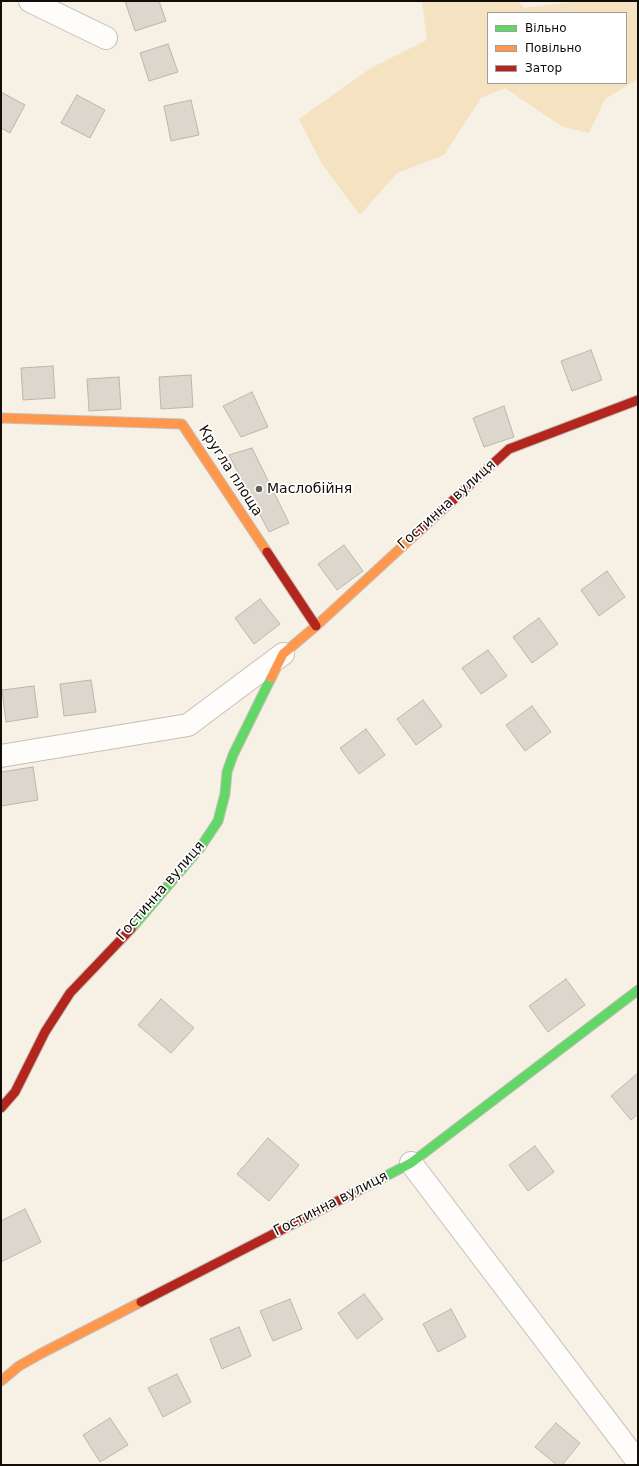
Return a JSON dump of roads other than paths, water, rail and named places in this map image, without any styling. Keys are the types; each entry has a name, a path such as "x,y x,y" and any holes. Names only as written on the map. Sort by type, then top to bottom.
{"street":[{"path":"30,1 106,38"},
{"name":"Гостинна вулиця","path":"1,756 188,724 283,654 316,626 509,449 638,400"},
{"name":"Кругла площа","path":"1,418 182,424 316,626"},
{"name":"Гостинна вулиця","path":"1,1108 15,1092 45,1032 70,993 129,931 173,877 200,848 218,821 225,794 226,772 283,654"},
{"name":"Гостинна вулиця","path":"1,1381 19,1366 411,1163 638,990"},
{"path":"411,1163 638,1462"}],"place":[{"name":"Маслобійня","path":"259,489"}]}
